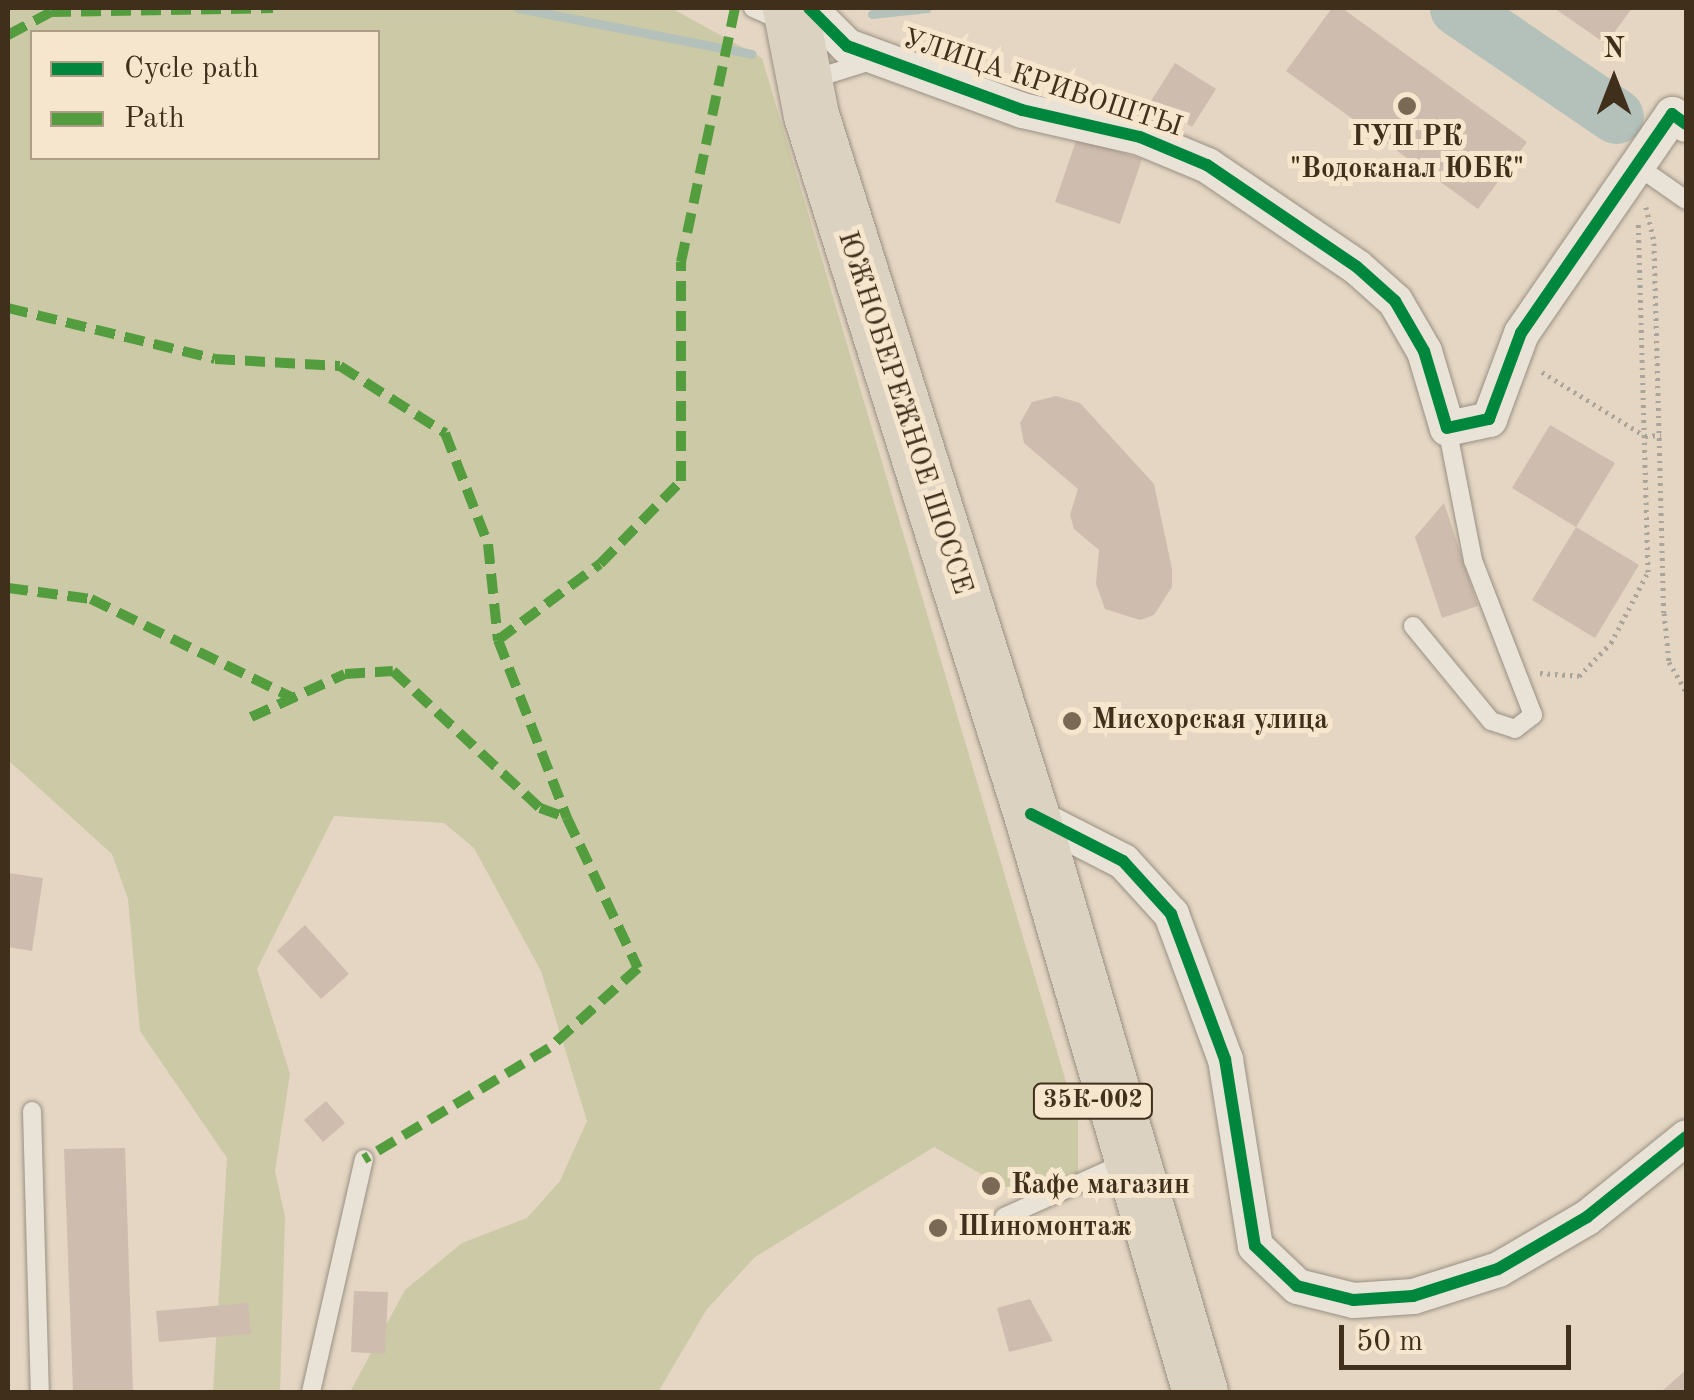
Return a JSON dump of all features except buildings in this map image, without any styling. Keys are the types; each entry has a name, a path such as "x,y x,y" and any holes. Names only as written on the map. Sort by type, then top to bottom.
{"highway":[{"name":"ЮЖНОБЕРЕЖНОЕ ШОССЕ","path":"778,9 1015,818 1113,1168 1170,1392"},
{"name":"ЮЖНОБЕРЕЖНОЕ ШОССЕ","path":"778,9 809,176 1200,1392"}],"street":[{"name":"УЛИЦА КРИВОШТЫ","path":"778,9 847,46 1022,110 1140,137 1208,165 1358,267 1396,302 1424,351 1447,428"},
{"path":"1447,428 1489,419 1512,352 1630,174 1672,114 1686,124"},
{"path":"1015,818 1123,862 1171,914 1226,1059 1254,1246 1297,1286 1354,1300 1413,1296 1498,1269 1587,1217 1686,1137"}],"lane":[{"path":"811,115 823,76 857,60 916,70"},
{"path":"1630,174 1686,200"},
{"path":"1413,626 1491,721 1515,728 1533,715 1473,560 1447,428"},
{"path":"32,1111 40,1392"},
{"path":"311,1392 364,1159"},
{"path":"1004,1217 1113,1168"}],"path":[{"path":"1630,174 1654,243 1664,612 1669,662 1686,691"},
{"path":"1517,671 1580,676 1611,643 1648,572 1639,228 1630,174"},
{"path":"1512,352 1645,436 1661,435"}],"shaded area":[{"path":"8,8 671,8 762,58 1078,1122 1078,1185 1004,1187 934,1147 755,1257 707,1309 658,1392 350,1392 405,1290 462,1243 527,1218 560,1181 587,1121 541,971 474,848 444,823 334,816 257,969 290,1074 275,1171 285,1217 280,1392 213,1392 227,1158 140,1031 128,899 112,854 8,760"}],"waterway":[{"path":"518,8 752,54"},
{"path":"872,14 927,8"},
{"path":"1457,8 1616,116"}],"marked path":[{"path":"8,35 51,12 273,8"},
{"path":"498,640 600,564 681,481 681,262 735,8"},
{"path":"8,308 215,359 340,366 445,433 488,544 498,640 567,818 638,968 549,1048 364,1159"},
{"path":"8,588 91,599 293,698"},
{"path":"251,717 345,674 393,671 540,808 567,818"}],"cycle path":[{"path":"809,8 847,46 1022,110 1140,137 1207,165 1357,267 1395,301 1424,351 1447,428 1489,419 1521,333 1672,114 1686,124"},
{"path":"1031,814 1123,861 1171,914 1225,1059 1255,1246 1297,1286 1353,1300 1413,1296 1498,1269 1587,1217 1686,1137"}],"place":[{"name":"ГУП РК \"Водоканал ЮБК\"","path":"1407,106"},
{"name":"Мисхорская улица","path":"1072,721"},
{"name":"Кафе магазин","path":"991,1186"},
{"name":"Шиномонтаж","path":"938,1228"}]}
